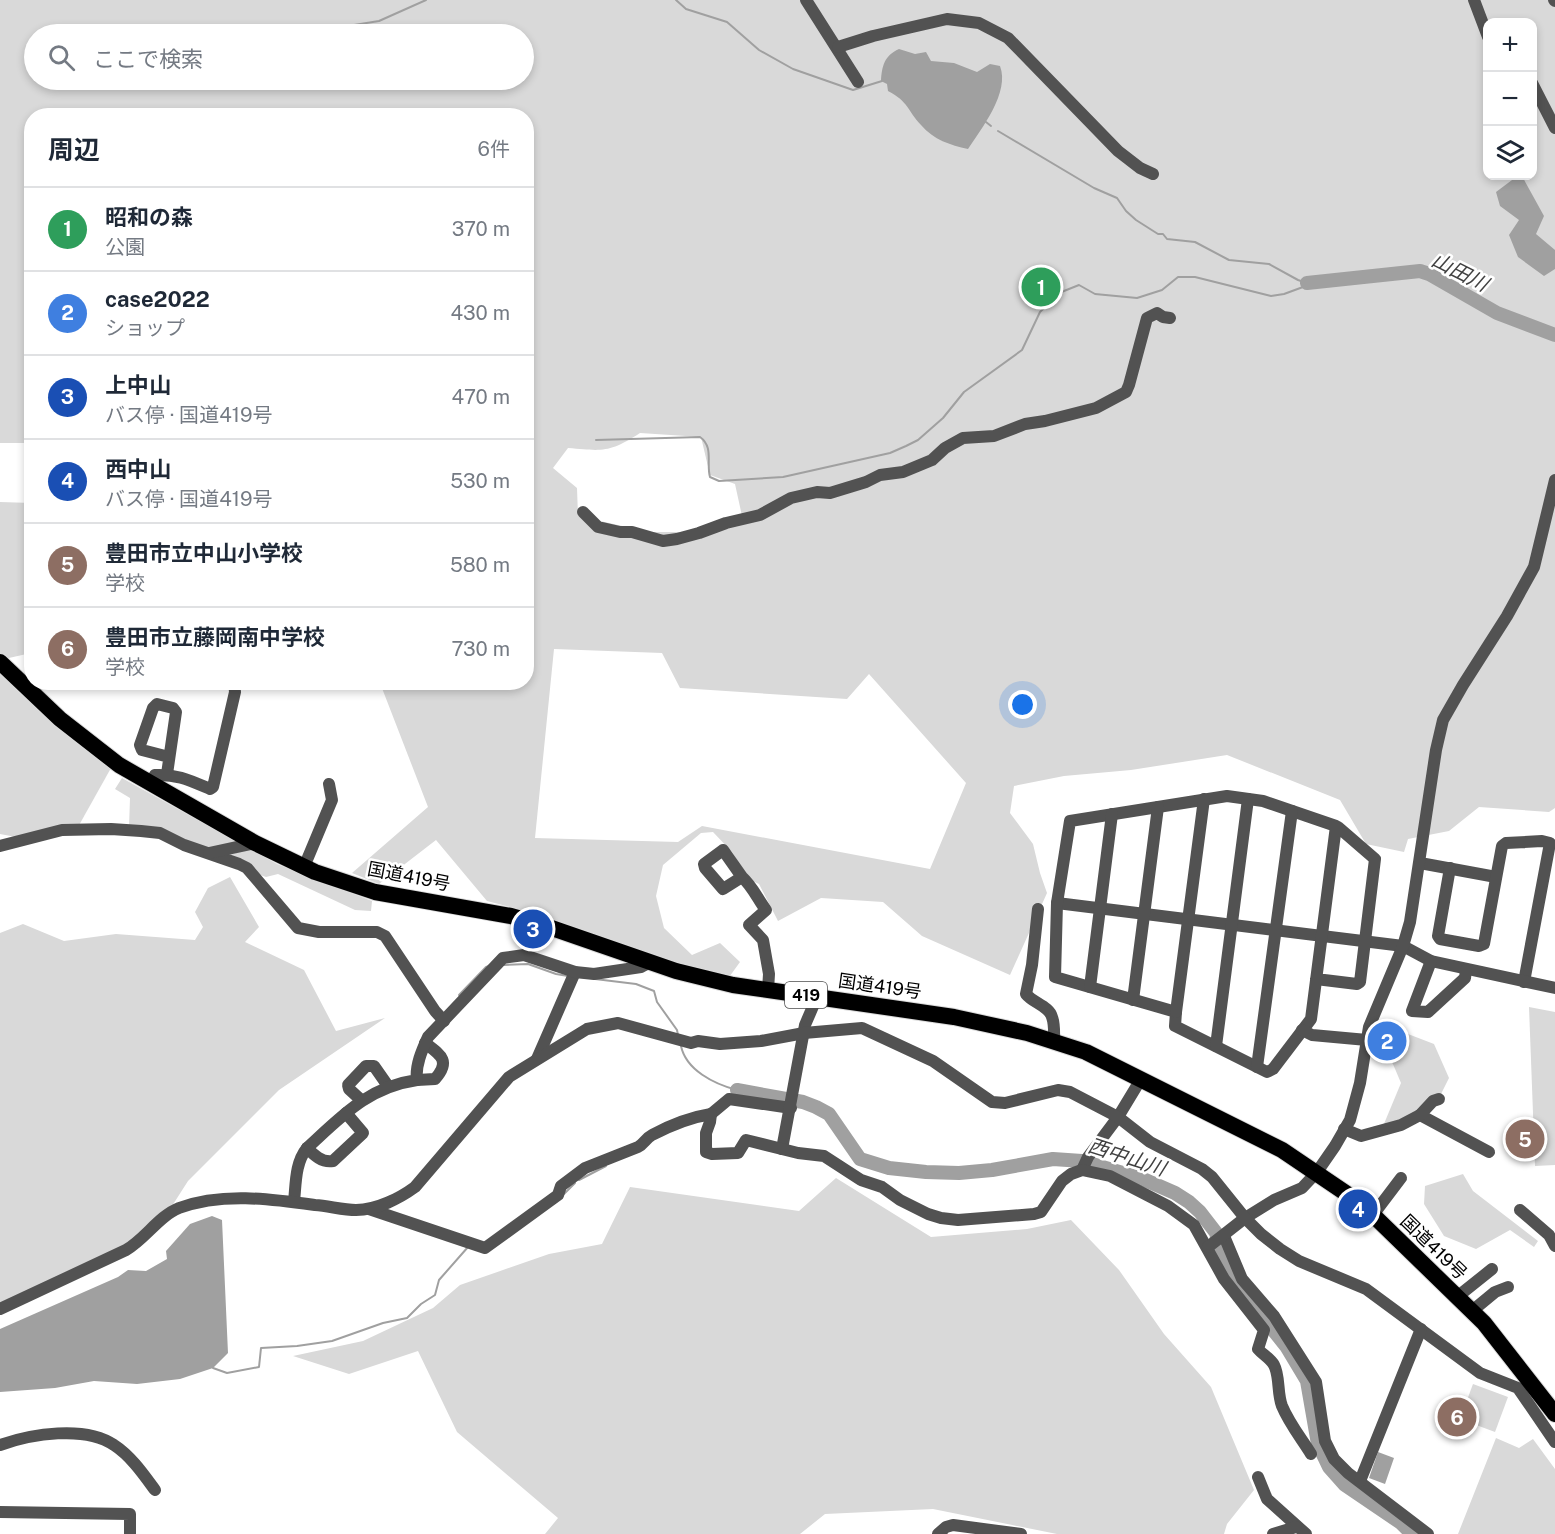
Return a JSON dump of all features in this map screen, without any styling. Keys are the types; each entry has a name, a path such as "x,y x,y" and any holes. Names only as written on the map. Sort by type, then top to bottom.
{"highway":[{"name":"国道419号","path":"0,662 24,684"},
{"name":"国道419号","path":"30,690 68,725 111,759 255,843 315,872 375,892 496,912 650,962 733,985 954,1017 1027,1033 1086,1052 1282,1150 1317,1172 1373,1215 1484,1323 1555,1414"}],"street":[{"path":"806,0 858,82"},
{"path":"1474,0 1483,24"},
{"path":"837,48 873,36 947,19 979,23 1008,38 1118,151 1140,168 1153,174"},
{"path":"1537,91 1555,128"},
{"path":"583,512 598,527 632,532 663,541 760,515 791,498 817,492 830,493 880,475 903,472 932,460 945,448 963,438 994,436 1011,428 1096,408 1116,398 1126,392 1129,386 1147,318 1157,313 1170,318"},
{"path":"1208,1247 1245,1218 1274,1200 1302,1188 1317,1172 1350,1120 1360,1083 1369,1027 1403,946 1410,922 1436,750 1443,720 1507,616 1534,567 1555,480"},
{"path":"151,784 155,775 167,774 179,776 210,789 213,787 235,690"},
{"path":"167,774 169,757"},
{"path":"304,867 332,800 329,784"},
{"path":"1176,1012 1055,976 1057,903 1070,821 1227,796 1263,801 1336,826 1375,859 1365,941 1357,984 1316,979"},
{"path":"1204,799 1175,1026 1267,1072 1273,1069 1311,1019 1336,826"},
{"path":"1216,1047 1248,799"},
{"path":"1133,1000 1158,807"},
{"path":"1257,1067 1292,811"},
{"path":"1090,987 1112,814"},
{"path":"0,846 62,830 111,829 160,833 184,845 247,868 298,928 319,932 381,932 444,1021"},
{"path":"1450,868 1438,936 1440,939 1479,946 1484,944 1502,846 1506,843 1542,841 1550,843 1524,982"},
{"path":"208,853 255,843"},
{"path":"1420,863 1496,877"},
{"path":"742,877 753,886 766,910 749,925 763,940 769,974 768,990"},
{"path":"1057,903 1403,946 1431,961 1555,988"},
{"path":"1038,909 1032,965 1026,994 1050,1012 1054,1043"},
{"path":"417,1080 425,1042 435,1028 503,958 524,955 575,972 594,974 641,967 650,962"},
{"path":"1431,961 1412,1011 1428,1012 1465,978 1466,970"},
{"path":"537,1060 575,972"},
{"path":"782,1149 805,1024 817,997"},
{"path":"0,1309 137,1244 177,1209 225,1198 294,1202 357,1210 369,1209 402,1197 415,1187 509,1077 586,1029 611,1023 626,1024 691,1043 698,1041 720,1044 862,1028 933,1061 992,1102 1005,1103 1058,1090 1070,1092 1118,1117 1150,1142 1202,1169 1212,1177 1245,1218 1280,1249 1299,1261 1366,1288 1480,1373 1518,1389 1555,1442"},
{"path":"1302,1030 1312,1035 1367,1040"},
{"path":"294,1202 297,1167 301,1156 346,1113 361,1100 388,1086 435,1078 443,1066 443,1060 441,1055 425,1042"},
{"path":"361,1100 348,1089 348,1085 366,1066 374,1066 388,1086"},
{"path":"711,1114 706,1133 706,1152 712,1154 738,1153 746,1140 798,1153 824,1156 861,1180 882,1187 900,1200 928,1214 958,1220 1041,1212 1062,1181 1084,1165 1118,1117 1141,1079"},
{"path":"369,1209 485,1248 558,1195 561,1186 585,1168 643,1145 650,1136 700,1116 711,1114 729,1099 791,1102"},
{"path":"1344,1129 1361,1136 1401,1125 1420,1115 1433,1101 1439,1099"},
{"path":"307,1148 316,1157 329,1162 333,1161 363,1133 346,1113"},
{"path":"1420,1115 1489,1152"},
{"path":"1084,1165 1168,1206 1194,1225 1224,1279 1264,1330 1258,1349 1273,1363 1282,1406 1293,1427 1348,1473 1428,1534"},
{"path":"1373,1215 1401,1179"},
{"path":"1520,1210 1549,1235 1555,1246"},
{"path":"1222,1237 1242,1279 1274,1316 1316,1382 1315,1446"},
{"path":"1457,1297 1492,1269"},
{"path":"1472,1311 1495,1292 1508,1287"},
{"path":"1360,1481 1420,1329"},
{"path":"0,1445 32,1437 60,1434 79,1434 100,1438 114,1444 125,1454 155,1490"},
{"path":"1258,1477 1267,1499 1301,1530"},
{"path":"0,1512 130,1514 130,1534"},
{"path":"938,1534 952,1525 1021,1534"},
{"path":"1273,1534 1301,1530"}],"shaded area":[{"path":"0,0 1555,0 1555,808 1549,812 1479,807 1449,831 1408,839 1404,852 1366,844 1340,800 1227,755 1131,770 1064,776 1014,786 1010,813 1033,844 1047,893 1010,975 922,936 883,902 821,898 778,921 759,884 748,879 732,852 713,832 701,833 663,865 656,896 664,928 692,955 720,943 740,962 727,980 536,914 487,901 436,840 379,884 352,873 428,807 383,690 534,690 534,108 24,108 24,443 0,443","holes":["640,433 701,437 710,475 735,484 742,516 696,532 649,532 578,516 577,488 553,468 568,448 606,449 621,444","554,649 662,653 680,688 847,699 869,674 966,783 930,869 702,826 678,842 535,838"]},
{"path":"899,49 915,54 926,52 931,61 954,63 977,72 990,64 1000,66 1002,76 998,98 968,149 949,144 931,135 904,103 888,91 887,84 881,81 885,62"},
{"path":"1512,180 1524,180 1544,216 1536,234 1555,250 1555,269 1544,276 1518,257 1509,235 1519,220 1500,206 1496,192"},
{"path":"0,502 24,503 24,655 0,660"},
{"path":"0,672 111,768 78,827 16,837 0,834"},
{"path":"122,778 277,864 372,901 371,911 355,910 278,874 266,877 129,828 130,798 115,789"},
{"path":"230,877 259,927 245,942 304,970 336,1031 385,1018 279,1090 188,1181 172,1206 135,1242 0,1306 0,933 23,924 64,941 116,934 195,940 203,927 195,912 208,888"},
{"path":"1529,1007 1555,1012 1555,1165 1535,1166"},
{"path":"1408,1034 1434,1044 1449,1078 1436,1104 1381,1131 1401,1083 1387,1050"},
{"path":"1463,1174 1473,1191 1538,1241 1534,1247 1510,1230 1476,1249 1444,1236 1424,1204 1425,1186"},
{"path":"836,1178 931,1237 1027,1229 1071,1220 1119,1270 1164,1334 1211,1387 1254,1490 1227,1524 1224,1534 1057,1534 933,1509 825,1514 800,1534 545,1534 558,1518 457,1432 418,1351 349,1374 293,1356 363,1341 433,1308 460,1285 549,1254 602,1244 630,1187 799,1211"},
{"path":"212,1216 222,1220 228,1353 213,1368 180,1379 137,1384 94,1381 55,1388 0,1392 0,1329 118,1277 128,1270 146,1271 167,1259 166,1251 190,1224"},
{"path":"1473,1384 1508,1397 1495,1432 1460,1419"},
{"path":"1496,1438 1519,1448 1533,1439 1555,1469 1555,1534 1458,1534"},
{"path":"1378,1452 1394,1458 1385,1484 1369,1478"}],"waterway":[{"path":"360,24 379,21 426,0"},
{"path":"676,0 686,9 727,22 759,50 793,69 853,90 882,81"},
{"path":"986,122 991,126"},
{"path":"998,131 1094,188 1117,198 1136,220 1158,234 1163,234 1167,239 1195,242 1229,260 1269,264 1307,283"},
{"name":"山田川","path":"1307,283 1420,271 1497,313 1555,335"},
{"path":"596,440 700,437 707,446 710,477 719,481 783,477 890,453 918,440 943,418 964,392 1022,350 1040,312 1059,293 1079,285 1095,294 1137,298 1162,290 1178,277 1195,277 1271,296 1284,294 1303,287 1307,283"},
{"path":"504,965 528,964 568,976"},
{"path":"459,995 489,966"},
{"path":"595,979 636,984 654,991 657,1002 677,1030 678,1035"},
{"path":"681,1046 684,1055 695,1069 710,1080 737,1090 735,1095"},
{"name":"西中山川","path":"737,1090 803,1102 816,1107 829,1114 860,1159 889,1168 959,1173 992,1170 1053,1159 1082,1161 1143,1179 1189,1202 1217,1234 1216,1246 1225,1263 1249,1300 1286,1346 1307,1381 1318,1444 1329,1467 1345,1485 1401,1523 1412,1534"},
{"path":"579,1180 606,1166"},
{"path":"564,1194 575,1183"},
{"path":"213,1368 227,1373 259,1367 261,1348 332,1341 383,1323 407,1318 421,1304 435,1295 439,1280 468,1247"}],"place":[{"name":"昭和の森","path":"1041,287"},
{"name":"上中山","path":"533,929"},
{"name":"case2022","path":"1387,1041"},
{"name":"豊田市立中山小学校","path":"1525,1139"},
{"name":"西中山","path":"1358,1209"},
{"name":"豊田市立藤岡南中学校","path":"1457,1417"}]}
